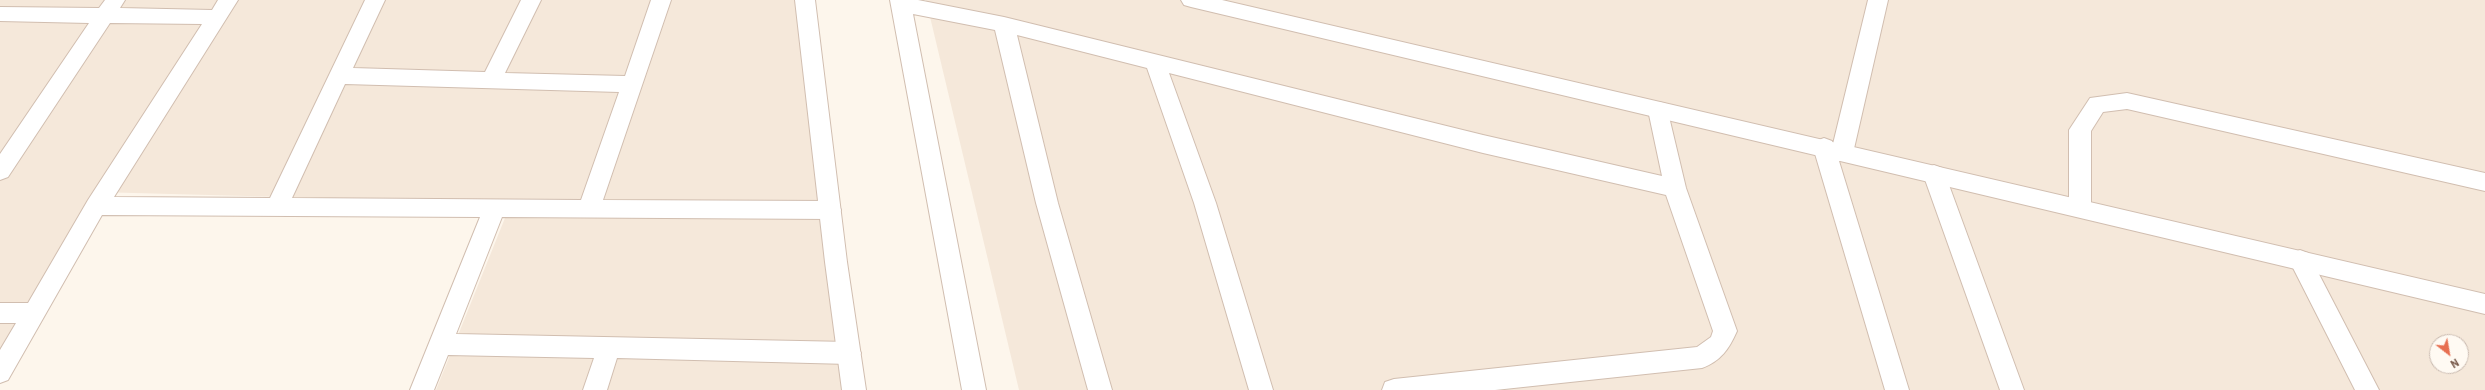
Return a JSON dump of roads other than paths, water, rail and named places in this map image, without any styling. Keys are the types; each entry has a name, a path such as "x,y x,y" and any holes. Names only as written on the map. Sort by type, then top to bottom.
{"street":[{"path":"276,208 375,0"},
{"path":"491,80 531,0"},
{"path":"589,209 661,0"},
{"path":"805,0 830,210 854,390"},
{"path":"1191,0 2300,260 2483,306"},
{"path":"1878,0 1833,150 1897,390"},
{"path":"974,390 900,2 1004,24 1484,144 1675,188"},
{"path":"0,14 110,8 223,8"},
{"path":"0,171 110,8"},
{"path":"0,372 96,206 223,8"},
{"path":"1004,24 1047,203 1100,390"},
{"path":"1155,62 1205,203 1261,390"},
{"path":"338,76 632,84"},
{"path":"2080,208 2080,130 2097,104 2127,101 2485,182"},
{"path":"1394,390 1702,357 1719,344 1725,331 1675,188 1659,110"},
{"path":"1934,174 2012,390"},
{"path":"96,206 830,210"},
{"path":"422,390 494,209"},
{"path":"2300,260 2367,390"},
{"path":"0,313 34,313"},
{"path":"440,344 849,353"},
{"path":"595,390 609,348"}]}
